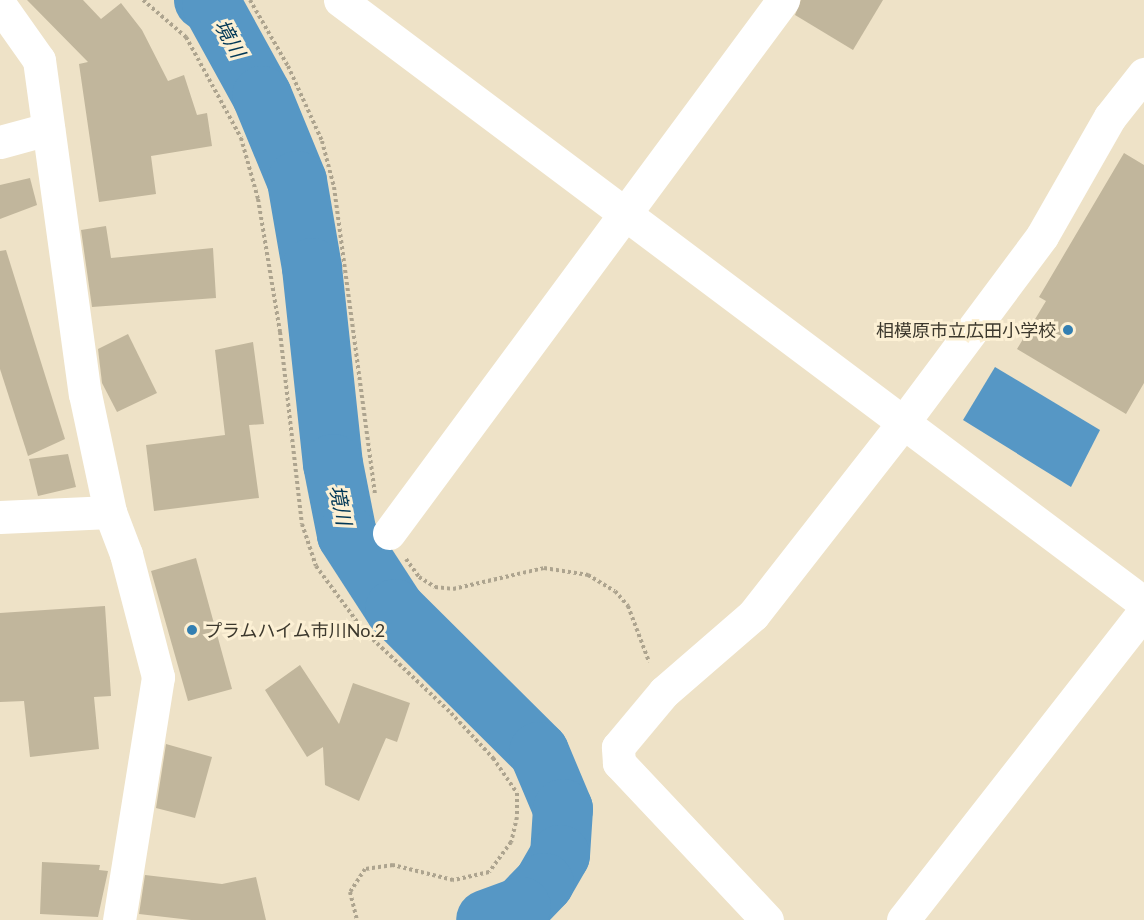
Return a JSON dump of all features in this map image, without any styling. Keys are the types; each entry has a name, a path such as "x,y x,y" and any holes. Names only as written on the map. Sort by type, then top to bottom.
{"street":[{"path":"340,0 902,424 1144,603"},
{"path":"389,533 622,213 783,0"},
{"path":"0,5 39,60 85,394 110,512 126,554 158,677 119,920"},
{"path":"767,920 619,763 618,747 664,692 753,615 902,424 1042,236 1110,117 1144,74"},
{"path":"0,142 48,129"},
{"path":"0,517 110,512"},
{"path":"903,920 1144,612"}],"path":[{"path":"143,0 186,37 241,138 258,199 280,332 302,524 316,566 364,630 452,712 493,758 517,793 517,817 511,842 489,872 453,880 393,865 365,869 350,892 357,920"},
{"path":"250,0 288,66 322,141 343,238 377,503 389,533 419,577 435,587 453,589 544,568 588,574 615,591 628,606 664,692"}],"water":[{"path":"995,367 1100,430 1071,487 963,420"}],"building":[{"path":"27,0 83,0 101,19 121,3 142,30 168,81 184,75 197,115 207,113 212,146 151,156 156,194 99,202 79,64 88,62"},
{"path":"801,0 883,0 853,50 795,15"},
{"path":"1124,153 1144,165 1144,383 1126,414 1017,349 1046,301 1039,297"},
{"path":"30,178 37,205 0,219 0,185"},
{"path":"106,226 111,258 213,248 216,298 92,307 81,230"},
{"path":"6,250 65,439 28,456 0,369 0,251"},
{"path":"128,334 157,393 117,412 102,383 98,349"},
{"path":"253,342 264,424 249,425 259,498 154,511 146,445 225,435 215,350"},
{"path":"68,454 76,487 38,496 29,459"},
{"name":"プラムハイム市川No.2","path":"196,558 232,689 188,701 151,571"},
{"path":"105,606 111,696 94,697 99,749 30,757 24,701 0,702 0,613"},
{"path":"300,665 339,724 353,683 410,703 397,742 386,738 359,801 325,785 323,747 307,757 265,690"},
{"path":"166,744 212,757 195,818 156,808"},
{"path":"42,862 100,865 99,870 108,871 98,917 40,914"},
{"path":"145,875 222,884 256,877 266,920 191,920 139,914"}],"waterway":[{"name":"境川","path":"204,0 212,5 262,96 297,181 312,268 333,464 347,535 395,609 539,752 563,809 560,855 544,883 521,907 486,920"}],"place":[{"name":"相模原市立広田小学校","path":"1068,330"},
{"name":"プラムハイム市川No.2","path":"192,630"}]}
